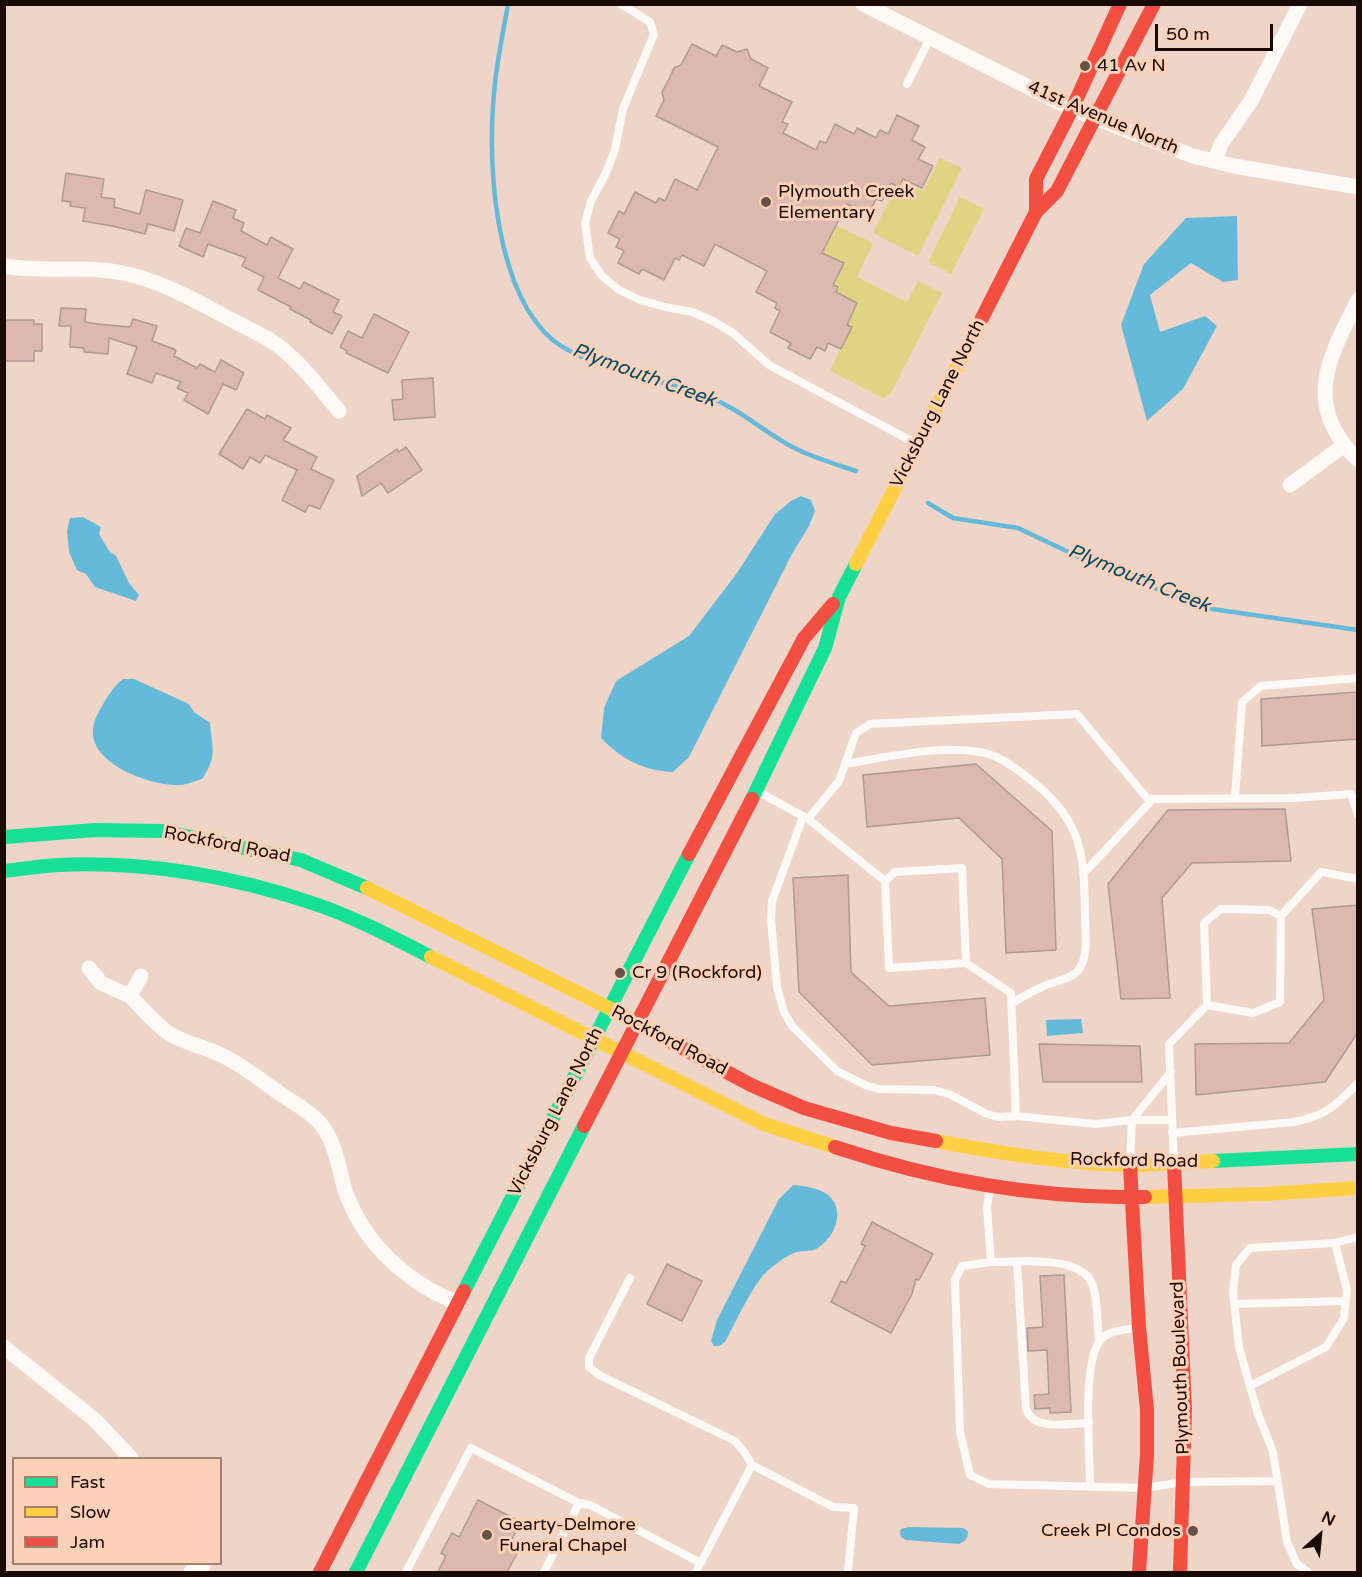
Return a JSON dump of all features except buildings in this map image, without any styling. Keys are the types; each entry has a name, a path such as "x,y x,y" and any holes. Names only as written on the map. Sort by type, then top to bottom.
{"main road":[{"name":"Vicksburg Lane North","path":"1036,212 1036,179 1072,109 1120,4"},
{"name":"Vicksburg Lane North","path":"356,1572 756,791 825,648 839,597 1036,212 1057,191 1154,4"},
{"name":"Vicksburg Lane North","path":"320,1572 609,1008 804,638 839,597"},
{"name":"Rockford Road","path":"4,837 96,830 162,831 301,860 374,891 609,1008 751,1085 804,1108 891,1133 994,1152 1067,1161 1130,1165 1358,1154"},
{"name":"Rockford Road","path":"4,871 58,865 107,865 175,871 243,883 316,904 400,941 765,1124 873,1160 922,1172 1061,1195 1132,1197 1264,1194 1358,1188"},
{"name":"Plymouth Boulevard","path":"1174,1164 1185,1410 1180,1572"},
{"name":"Plymouth Boulevard","path":"1130,1165 1133,1246 1147,1410 1148,1454 1139,1572"}],"street":[{"name":"41st Avenue North","path":"863,4 1072,109 1193,156 1358,187"},
{"path":"1215,161 1221,144 1251,101 1300,4"},
{"path":"4,266 102,270 124,273 168,288 253,331 285,351 312,376 339,411"},
{"path":"1358,300 1326,372 1325,393 1328,413 1334,429 1343,446 1358,460"},
{"path":"1290,485 1343,446"},
{"path":"89,968 101,983 130,996 172,1035 245,1067 319,1122 331,1139 346,1192 360,1223 381,1252 406,1275 435,1294 458,1303"},
{"path":"130,996 141,976"},
{"path":"4,1347 95,1420 130,1457"}],"lane":[{"path":"621,4 651,22 654,34 623,109 615,149 606,173 591,201 585,223 590,258 602,276 619,290 640,300 692,312 713,321 732,333 769,365 918,445"},
{"path":"907,84 930,38"},
{"path":"1236,797 1242,702 1261,686 1358,678"},
{"path":"1172,1120 1132,1120 1095,1124 1016,1116 998,1117 987,1114 949,1094 934,1090 879,1089 865,1085 837,1071 792,1026 784,1012 777,987 771,920 772,901 806,818 839,781 856,732 870,724 1077,714 1146,798 1295,798 1351,794 1358,815"},
{"path":"845,764 935,751 976,752 994,756 1024,775 1053,799 1065,813 1074,829 1084,873 1085,944 1083,958 1079,970 1069,977 1047,985 1012,1003"},
{"path":"756,791 806,818 885,881 889,968 966,963 1011,993 1016,1116"},
{"path":"1084,873 1153,799"},
{"path":"885,881 895,872 962,868 966,963"},
{"path":"1207,1005 1253,1013 1280,1002 1281,916 1321,873 1358,879"},
{"path":"1174,1164 1169,1044 1207,1005 1204,923 1221,909 1269,910 1281,916"},
{"path":"1130,1165 1132,1120 1171,1071"},
{"path":"1172,1133 1309,1119 1324,1114 1336,1106 1358,1083"},
{"path":"991,1185 987,1207 991,1262"},
{"path":"1308,1572 1297,1564 1287,1542 1273,1452 1257,1411 1239,1347 1233,1293 1236,1264 1250,1248 1335,1243 1358,1237"},
{"path":"1250,1386 1326,1347 1344,1318 1347,1290 1335,1243"},
{"path":"1090,1487 1091,1369 1099,1342 1093,1287 1088,1275 1065,1263 991,1262 962,1266 955,1280 960,1432 970,1475 989,1484 1090,1487 1145,1488 1183,1482 1278,1481"},
{"path":"1017,1262 1028,1415 1041,1424 1089,1423"},
{"path":"630,1278 589,1358 589,1367 598,1375 735,1441 752,1465 833,1507 854,1509 848,1572"},
{"path":"1234,1304 1346,1301"},
{"path":"1099,1342 1106,1335 1139,1327"},
{"path":"406,1572 471,1448 701,1563"},
{"path":"696,1572 752,1465"},
{"path":"544,1572 579,1503"}],"shaded area":[{"path":"940,158 962,168 918,256 873,233 896,187 900,190 904,182 923,191"},
{"path":"960,197 984,209 951,274 928,262"},
{"path":"836,225 873,243 857,277 907,302 918,281 942,293 891,393 883,398 830,371 851,328 847,325 857,303 836,292 838,287 833,285 843,263 822,253"}],"water":[{"path":"1237,216 1238,280 1223,282 1191,263 1150,295 1160,332 1205,316 1217,326 1183,389 1147,421 1121,325 1144,264 1186,218"},
{"path":"801,496 811,500 815,511 809,526 792,554 689,757 673,772 652,769 625,758 601,738 604,708 616,681 689,636 737,573 775,514"},
{"path":"83,517 101,527 99,534 109,551 116,556 129,583 139,595 136,601 95,587 86,574 77,570 69,552 67,531 70,518"},
{"path":"123,679 134,679 189,704 194,712 210,723 212,758 202,779 188,784 163,784 125,771 103,755 96,746 93,735 94,724 108,696"},
{"path":"1081,1019 1083,1033 1047,1036 1046,1020"},
{"path":"793,1185 816,1189 831,1198 837,1215 834,1228 827,1240 816,1249 794,1253 768,1271 751,1292 725,1342 714,1346 711,1341 717,1320 779,1199"},
{"path":"909,1527 963,1528 968,1533 966,1539 959,1544 906,1540 901,1537 900,1532 901,1529"}],"waterway":[{"name":"Plymouth Creek","path":"508,4 494,94 492,123 494,191 507,260 519,292 534,320 554,341 569,351 608,367 723,403 789,445 814,457 856,471"},
{"name":"Plymouth Creek","path":"928,503 953,518 1018,528 1113,573 1212,609 1358,630"}],"traffic: fast":[{"path":"752,799 825,648 839,597 856,564"},
{"path":"4,837 96,830 162,831 301,860 367,888"},
{"path":"464,1291 689,854"},
{"path":"4,871 59,865 123,865 221,878 284,894 330,909 431,957"},
{"path":"356,1572 584,1126"},
{"path":"1213,1161 1358,1154"}],"traffic: slow":[{"path":"856,564 982,318"},
{"path":"367,888 609,1008 673,1043"},
{"path":"431,957 764,1124 835,1147"},
{"path":"936,1141 1008,1154 1081,1163 1151,1165 1213,1161"},
{"path":"1145,1197 1264,1194 1358,1188"}],"traffic: jam":[{"path":"1036,212 1036,179 1072,109 1120,4"},
{"path":"982,318 1036,212 1057,191 1154,4"},
{"path":"689,854 804,638 833,604"},
{"path":"584,1126 752,799"},
{"path":"673,1043 751,1085 804,1108 891,1133 936,1141"},
{"path":"835,1147 911,1169 988,1185 1067,1195 1145,1197"},
{"path":"1174,1164 1185,1410 1180,1572"},
{"path":"1130,1165 1139,1327 1147,1410 1147,1454 1139,1572"},
{"path":"320,1572 464,1291"}],"place":[{"name":"41 Av N","path":"1085,66"},
{"name":"Plymouth Creek Elementary","path":"766,202"},
{"name":"Cr 9 (Rockford)","path":"620,973"},
{"name":"Creek Pl Condos","path":"1193,1531"},
{"name":"Gearty-Delmore Funeral Chapel","path":"487,1535"}]}
